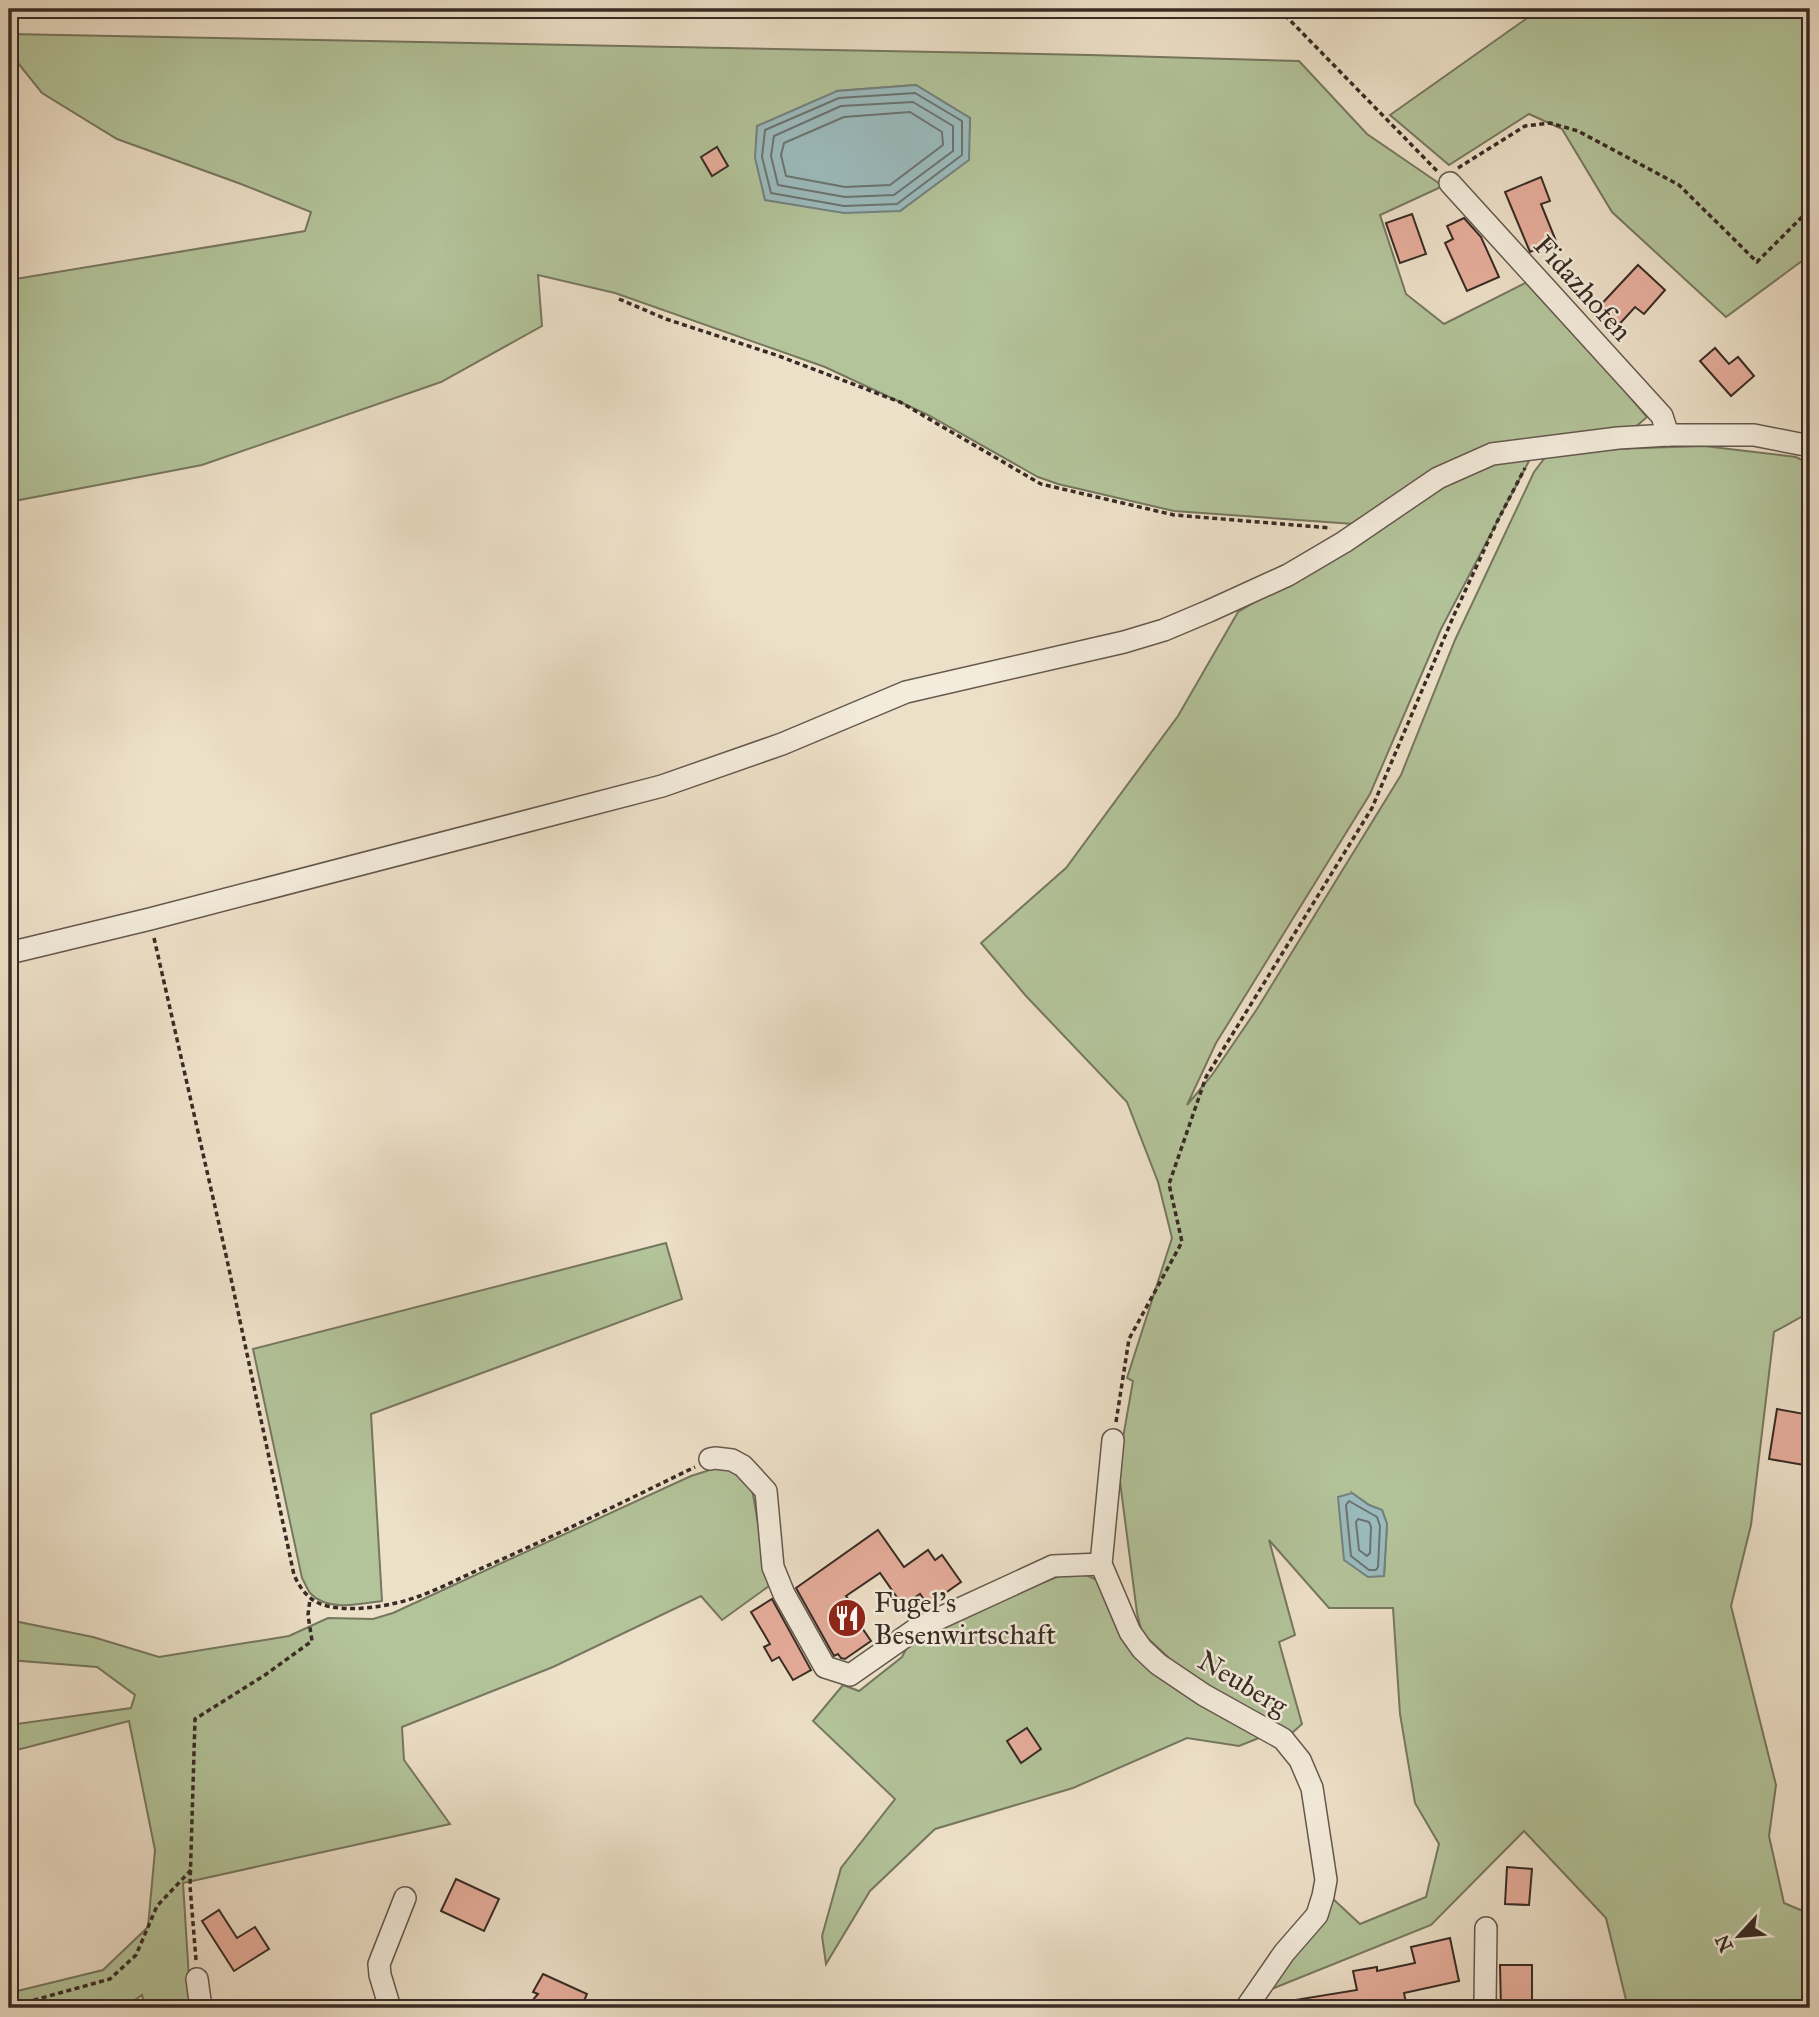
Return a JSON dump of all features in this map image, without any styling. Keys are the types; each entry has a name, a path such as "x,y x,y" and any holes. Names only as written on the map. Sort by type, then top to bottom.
{"street":[{"name":"Fidazhofen","path":"1447,180 1662,416 1668,435"},
{"path":"9,953 662,786 782,744 906,692 1124,642 1164,630 1288,575 1361,531 1438,478 1492,454 1618,438 1668,435 1754,435 1810,446"},
{"name":"Neuberg","path":"1113,1440 1101,1564 1130,1632 1142,1649 1158,1664 1204,1695 1283,1739 1300,1760 1312,1788 1326,1880 1323,1896 1317,1915 1284,1953 1245,2008"},
{"path":"710,1460 732,1460 743,1466 766,1491 773,1567 784,1594 825,1667 850,1675 916,1629 1054,1566 1101,1564"},
{"path":"390,2008 379,1964 405,1898"},
{"path":"1482,2008 1485,2002 1486,1928"},
{"path":"197,1979 201,2008"}],"path":[{"path":"1279,9 1447,180 1525,126 1549,123 1578,131 1679,185 1757,262 1810,209"},
{"path":"619,299 666,319 779,356 900,402 1041,484 1174,515 1361,531"},
{"path":"1113,1440 1129,1339 1182,1242 1169,1184 1206,1077 1372,808 1454,615 1535,448"},
{"path":"150,919 226,1255 294,1575 300,1589 310,1599 326,1606 353,1609 395,1603 423,1594 570,1529 710,1460"},
{"path":"197,1979 190,1886 195,1719 265,1675 312,1640 308,1615 310,1599"},
{"path":"9,2007 110,1979 136,1955 157,1906 191,1869"}],"green space":[{"path":"1540,9 1810,9 1810,255 1726,317 1612,212 1562,129 1529,114 1449,165 1390,115"},
{"path":"9,34 1299,61 1367,134 1443,186 1380,215 1406,294 1444,324 1531,280 1647,417 1633,429 1510,458 1529,461 1441,629 1370,794 1216,1043 1187,1105 1212,1075 1257,1009 1401,775 1455,640 1534,472 1550,451 1704,446 1796,457 1810,464 1810,1312 1774,1332 1751,1525 1731,1606 1776,1785 1769,1836 1784,1903 1810,1914 1810,2008 1628,2008 1606,1918 1524,1831 1431,1925 1269,1990 1332,1898 1360,1924 1426,1897 1439,1844 1415,1803 1400,1714 1393,1608 1329,1608 1269,1540 1295,1635 1279,1642 1302,1724 1291,1734 1196,1683 1142,1633 1137,1613 1118,1466 1133,1381 1127,1378 1172,1238 1158,1182 1127,1102 1026,996 981,943 1066,868 1178,716 1238,612 1368,534 1354,524 1174,511 1058,484 1038,477 928,415 825,367 615,293 538,275 542,326 441,382 202,465 9,502 9,280 305,231 311,212 117,139 42,93 9,52","holes":["916,85 970,118 968,160 900,211 837,91","1352,1493 1382,1510 1387,1524 1384,1576"]},
{"path":"666,1243 682,1299 371,1414 382,1601 335,1605 325,1603 310,1593 302,1578 253,1349"},
{"path":"719,1467 740,1472 751,1483 769,1586 722,1620 701,1596 553,1667 402,1727 404,1760 450,1824 183,1883 193,2008 145,2008 142,1995 124,2008 9,2008 9,1993 103,1970 148,1927 155,1850 129,1721 9,1752 9,1725 131,1708 135,1695 97,1667 9,1660 9,1620 93,1637 159,1657 289,1636 328,1618 373,1619 393,1613 691,1476"},
{"path":"1076,1570 1103,1583 1123,1639 1264,1736 1239,1746 1187,1738 1073,1788 935,1829 870,1891 826,1964 822,1936 841,1868 895,1799 813,1721 843,1685 859,1691 902,1657 916,1629"}],"water":[{"path":"916,85 970,118 969,160 900,211 844,213 765,200 755,158 757,126 837,91"},
{"path":"1352,1493 1382,1510 1387,1524 1384,1576 1368,1577 1344,1560 1338,1497"}],"building":[{"path":"717,147 728,166 712,176 701,157"},
{"path":"1541,177 1550,201 1541,204 1556,241 1530,252 1505,192"},
{"path":"1412,214 1426,254 1400,263 1386,223"},
{"path":"1464,218 1481,237 1499,277 1467,291 1445,243 1453,239 1447,226"},
{"path":"1638,265 1665,290 1644,314 1635,307 1615,329 1595,311"},
{"path":"1715,348 1729,364 1738,357 1754,376 1731,396 1700,361"},
{"path":"1777,1409 1810,1415 1810,1466 1769,1459"},
{"path":"878,1530 904,1567 928,1550 935,1560 942,1555 961,1582 928,1605 920,1594 903,1606 880,1573 846,1596 861,1616 856,1619 871,1641 845,1659 838,1654 834,1656 796,1588"},
{"path":"772,1599 811,1670 793,1680 779,1657 772,1661 764,1647 770,1644 751,1612"},
{"path":"1027,1728 1041,1749 1021,1763 1007,1741"},
{"path":"1507,1867 1532,1869 1529,1905 1505,1904"},
{"path":"456,1879 499,1899 484,1931 441,1911"},
{"path":"219,1910 237,1938 255,1927 269,1949 234,1971 202,1921"},
{"path":"1450,1938 1459,1981 1404,1993 1407,2008 1296,2008 1295,2000 1357,1990 1353,1971 1377,1967 1377,1971 1415,1963 1411,1947"},
{"path":"1500,1965 1532,1965 1532,2007 1501,2007"},
{"path":"543,1974 587,1994 581,2008 526,2008 538,1994 533,1992"}],"place":[{"name":"Fugel's Besenwirtschaft","path":"847,1618"}]}
